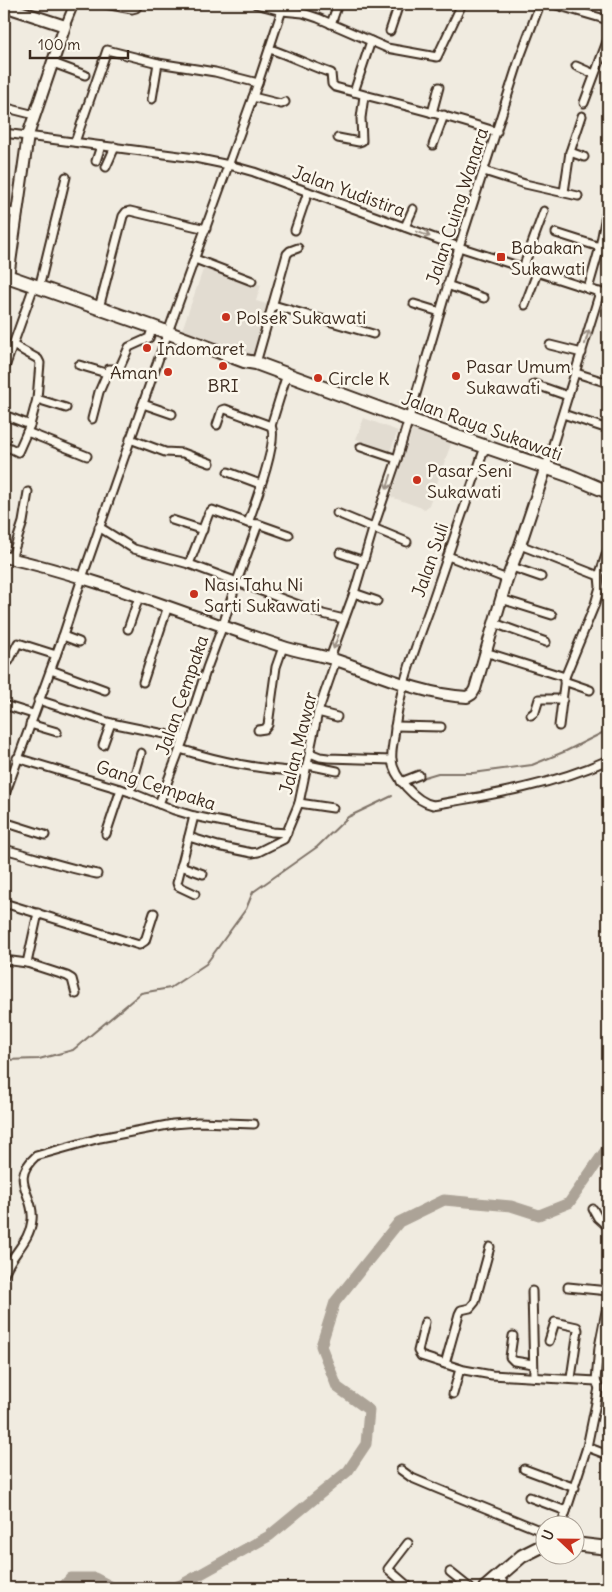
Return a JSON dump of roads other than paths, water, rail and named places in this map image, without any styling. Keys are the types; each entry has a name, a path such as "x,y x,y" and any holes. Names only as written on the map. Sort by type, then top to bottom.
{"highway":[{"name":"Jalan Raya Sukawati","path":"6,276 287,374 485,447 546,467 608,492"},
{"path":"584,1545 608,1548"},
{"path":"485,1588 522,1556 534,1550"}],"street":[{"path":"6,276 18,214 28,136 74,4"},
{"path":"106,4 132,9 136,8 139,4"},
{"path":"256,4 283,7 304,13 394,50 437,57 462,4"},
{"path":"331,24 338,4"},
{"path":"390,30 399,4"},
{"name":"Jalan Cuing Wanara","path":"373,529 397,459 459,247 540,4"},
{"path":"552,4 580,7 608,20"},
{"path":"4,6 65,26"},
{"path":"4,797 38,700 51,670 168,332 270,49 283,7"},
{"path":"584,103 608,39"},
{"path":"354,92 371,41"},
{"path":"270,49 330,73 332,85 364,96 444,115 496,132"},
{"path":"75,142 106,50 158,63 215,72 258,83"},
{"path":"53,63 84,75"},
{"path":"152,99 158,63"},
{"path":"576,66 594,74"},
{"path":"432,113 439,87"},
{"path":"338,138 362,141 361,118 364,96"},
{"path":"253,97 281,104 285,102"},
{"path":"4,106 35,115"},
{"path":"433,144 444,115"},
{"path":"564,192 570,152 582,116"},
{"name":"Jalan Yudistira","path":"4,133 115,147 229,165 254,172 459,247 608,295"},
{"path":"96,161 102,146"},
{"path":"106,167 115,147"},
{"path":"570,152 584,157"},
{"path":"484,171 525,184 578,196"},
{"path":"4,370 12,345 37,287 66,177"},
{"path":"295,230 308,192"},
{"path":"588,289 600,247 608,205"},
{"path":"405,228 413,209"},
{"path":"4,211 18,214"},
{"path":"99,308 123,216 126,212 130,211 206,229"},
{"path":"523,268 544,211"},
{"path":"556,233 600,247"},
{"path":"256,363 287,254 298,248"},
{"path":"195,259 252,281"},
{"path":"525,306 537,273"},
{"path":"447,285 484,298"},
{"path":"28,492 22,522 8,558 82,578 283,647 333,659 431,692 470,697 475,689 507,579 546,467 600,292"},
{"path":"414,304 440,312"},
{"path":"273,305 373,334"},
{"path":"92,418 106,373 111,368 119,369 129,347 149,338 154,327"},
{"path":"4,445 18,452 28,429 37,398 40,361 12,345"},
{"path":"550,345 582,353"},
{"path":"79,364 106,373"},
{"path":"576,373 608,383"},
{"path":"248,523 271,452 273,430 271,426 287,374"},
{"path":"534,384 568,396"},
{"path":"37,398 66,408"},
{"path":"143,404 172,414"},
{"path":"216,425 222,410 225,409 271,426"},
{"path":"563,414 608,429"},
{"path":"4,415 28,429 87,456"},
{"path":"130,440 165,452 183,453 210,463"},
{"path":"361,447 397,459"},
{"name":"Jalan Suli","path":"392,760 395,726 403,683 485,447"},
{"path":"228,472 260,484"},
{"path":"189,564 209,513 212,510 289,535"},
{"path":"337,513 407,542"},
{"path":"172,520 203,530"},
{"name":"Jalan Cempaka","path":"159,804 184,738 236,581 258,524"},
{"path":"99,528 134,549 189,564 323,614 344,619"},
{"name":"Jalan Mawar","path":"287,833 299,803 318,712 344,619 354,593 373,529"},
{"path":"520,545 599,576"},
{"path":"559,726 564,679 595,604 600,587 599,576 608,549"},
{"path":"340,553 364,561"},
{"path":"448,556 507,579"},
{"path":"512,567 541,577"},
{"path":"354,593 376,601"},
{"path":"128,629 139,597"},
{"path":"501,599 552,616"},
{"path":"143,682 168,606"},
{"path":"494,623 546,642"},
{"path":"63,636 79,642"},
{"path":"9,661 17,643 56,655"},
{"path":"258,730 265,729 268,725 276,667 283,647"},
{"path":"485,652 590,690"},
{"path":"51,670 105,690"},
{"path":"531,715 535,713 539,699 563,699"},
{"path":"38,700 111,723 184,738"},
{"path":"4,705 34,714"},
{"path":"318,712 336,717"},
{"path":"103,745 111,723"},
{"path":"30,724 57,732"},
{"path":"395,726 441,727"},
{"path":"180,749 234,765 264,770 306,769 337,771"},
{"path":"130,792 141,753"},
{"path":"310,753 328,758 392,760 395,773 401,782 419,798 433,805 494,794 569,776 608,760"},
{"name":"Gang Cempaka","path":"17,758 121,789 194,816 272,832 287,833"},
{"path":"4,772 12,775"},
{"path":"401,782 419,775"},
{"path":"106,834 121,789"},
{"path":"299,803 333,808"},
{"path":"194,816 177,884 195,894"},
{"path":"4,822 45,835"},
{"path":"189,837 218,846 252,853 280,842 287,833"},
{"path":"4,849 97,874"},
{"path":"181,866 203,874"},
{"path":"4,903 139,945 145,941 154,914"},
{"path":"28,963 38,913"},
{"path":"4,960 28,963 71,978 76,994"},
{"path":"4,1275 8,1263 30,1230 32,1214 24,1188 24,1174 28,1163 36,1156 100,1138 173,1124 198,1122 254,1124"},
{"path":"593,1208 598,1218 608,1227"},
{"path":"445,1364 458,1314 461,1310 470,1308 475,1302 490,1247"},
{"path":"568,1287 608,1291"},
{"path":"532,1291 534,1377"},
{"path":"565,1514 587,1447 598,1385 599,1347 608,1301"},
{"path":"425,1322 418,1348 421,1356 492,1376 571,1378 608,1389"},
{"path":"549,1341 555,1322 577,1327 571,1378"},
{"path":"513,1336 510,1357 514,1360 533,1364"},
{"path":"453,1394 460,1368"},
{"path":"587,1447 608,1454"},
{"path":"524,1469 574,1488"},
{"path":"401,1470 412,1478 534,1528"},
{"path":"529,1496 566,1511"},
{"path":"408,1543 388,1569 410,1588"},
{"path":"450,1572 470,1588"},
{"path":"498,1575 507,1588"}],"waterway":[{"path":"418,779 438,773 473,773 532,765 566,751 608,730"},
{"path":"4,1060 39,1059 73,1050 141,993 170,988 206,964 246,909 253,892 317,847 348,817 392,796"},
{"path":"173,1588 269,1536 348,1471 366,1444 369,1410 337,1387 321,1346 335,1302 399,1222 444,1200 511,1206 539,1215 569,1203 608,1147"},
{"path":"62,1588 71,1578 95,1578 114,1588"}],"place":[{"name":"Babakan Sukawati","path":"501,257"},
{"name":"Polsek Sukawati","path":"226,317"},
{"name":"Indomaret","path":"147,348"},
{"name":"BRI","path":"223,366"},
{"name":"Aman","path":"168,372"},
{"name":"Pasar Umum Sukawati","path":"456,376"},
{"name":"Circle K","path":"318,378"},
{"name":"Pasar Seni Sukawati","path":"417,480"},
{"name":"Nasi Tahu Ni Sarti Sukawati","path":"194,594"}]}
